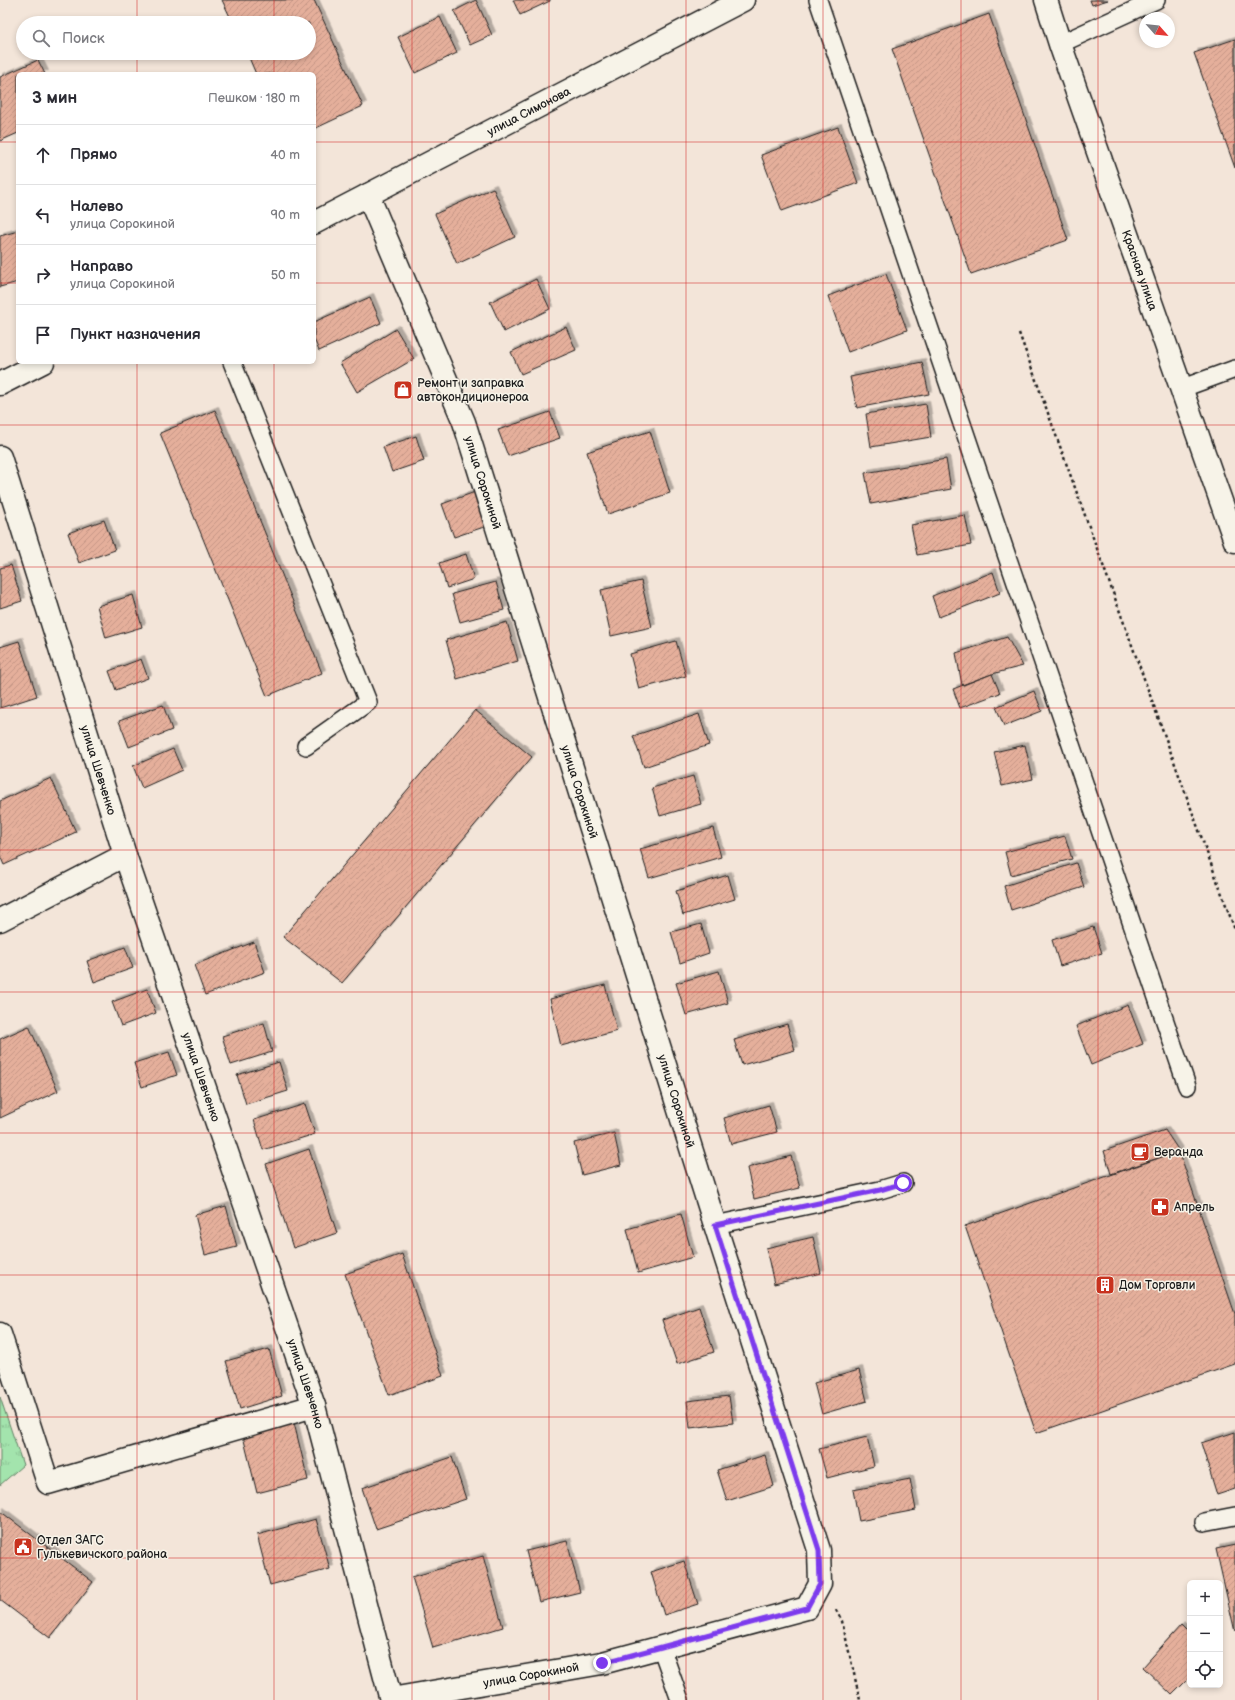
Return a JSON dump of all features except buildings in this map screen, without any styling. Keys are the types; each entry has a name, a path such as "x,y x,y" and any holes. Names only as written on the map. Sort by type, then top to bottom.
{"street":[{"name":"улица Симонова","path":"316,222 743,0"},
{"name":"Красная улица","path":"1046,0 1180,389 1235,541"},
{"name":"улица Сорокиной","path":"368,195 464,422 715,1225 819,1550 820,1584 807,1608 602,1663 463,1694 391,1700"},
{"path":"0,384 39,364"},
{"name":"улица Шевченко","path":"0,457 125,855 314,1406 391,1700"},
{"path":"0,920 125,855"},
{"path":"0,1334 48,1483 314,1406"}],"lane":[{"path":"818,0 1187,1086"},
{"path":"1060,44 1156,0"},
{"path":"233,364 368,702 306,746"},
{"path":"1180,389 1235,369"},
{"path":"715,1225 880,1190 903,1183"},
{"path":"1204,1522 1235,1516"},
{"path":"661,1647 680,1700"}],"path":[{"path":"1019,333 1235,930"},
{"path":"820,1584 842,1621 860,1700"}],"green space":[{"path":"0,1397 23,1465 0,1485"}],"place":[{"name":"Ремонт и заправка автокондиционероа","path":"403,390"},
{"name":"Веранда","path":"1140,1152"},
{"name":"Апрель","path":"1160,1207"},
{"name":"Дом Торговли","path":"1105,1285"},
{"name":"Отдел ЗАГС Гулькевичского района","path":"23,1547"}],"route":[{"path":"602,1663 807,1608 820,1584 819,1550 715,1225 880,1190 903,1183"}]}
